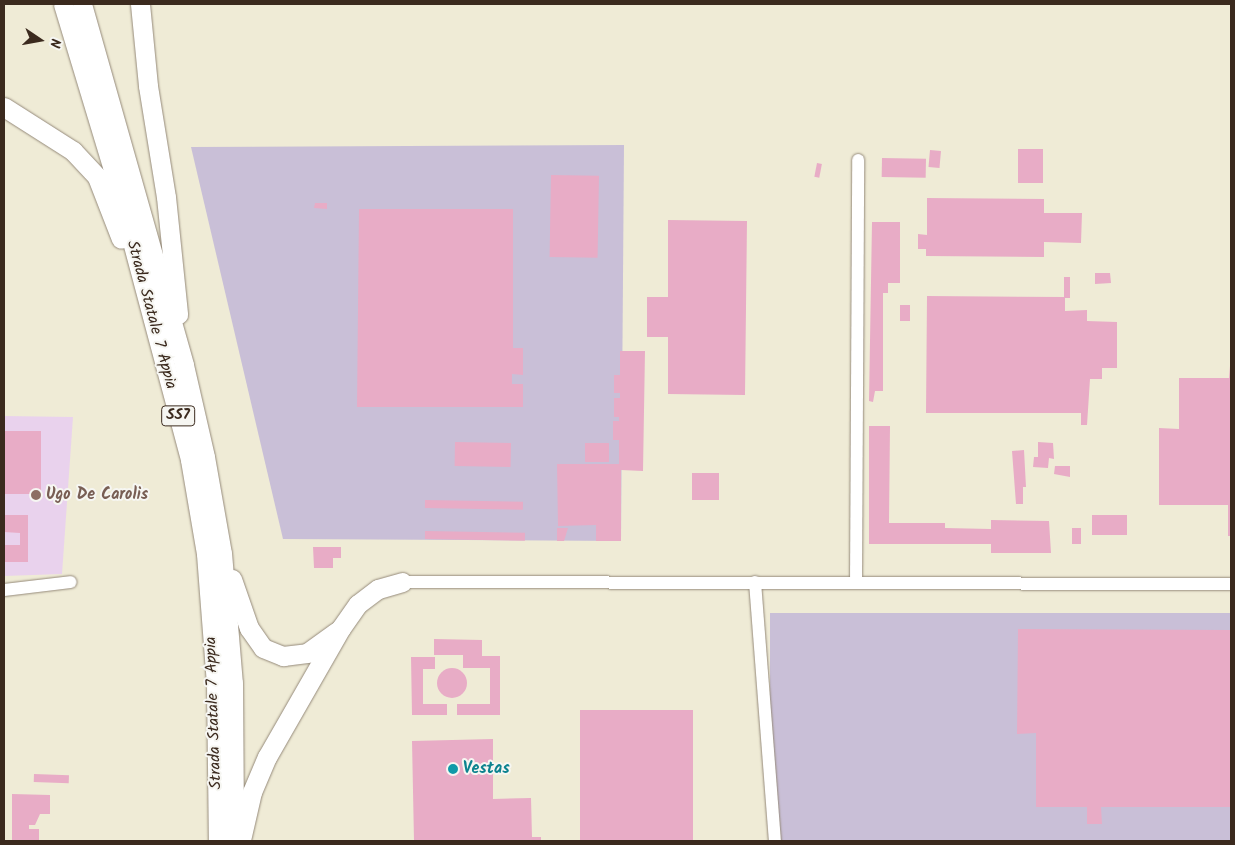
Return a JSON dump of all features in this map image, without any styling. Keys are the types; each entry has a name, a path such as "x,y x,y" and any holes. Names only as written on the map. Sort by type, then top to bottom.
{"highway":[{"name":"Strada Statale 7 Appia","path":"62,4 113,170 190,460 206,554 216,684 218,841"},
{"name":"Strada Statale 7 Appia","path":"82,4 184,365 205,456 222,552 233,683 234,841"},
{"path":"140,4 148,86 166,197 184,365"},
{"path":"4,107 73,152 97,177 156,333"},
{"path":"222,552 249,628 263,648 283,656 307,652 341,628"},
{"path":"241,841 252,792 267,757 341,628 365,599 378,589 402,582"}],"street":[{"path":"856,583 858,160"},
{"path":"4,590 71,582"},
{"path":"402,582 1231,584"},
{"path":"755,582 775,841"}],"shaded area":[{"path":"624,145 621,541 283,539 191,147"},
{"name":"Ugo De Carolis","path":"4,416 73,417 62,574 4,576"},
{"path":"770,613 1231,613 1231,841 770,841"}],"building":[{"path":"1018,149 1043,149 1043,183 1018,183"},
{"path":"930,150 941,151 939,168 929,167"},
{"path":"882,158 926,159 926,178 882,177"},
{"path":"817,163 822,164 819,178 814,177"},
{"path":"551,175 599,176 598,258 550,257"},
{"path":"927,198 1044,199 1044,213 1082,213 1081,243 1044,242 1044,257 926,256 926,249 918,249 918,234 927,235"},
{"path":"315,203 327,203 327,209 314,208"},
{"path":"359,209 513,209 513,348 523,348 523,375 512,374 512,384 523,384 523,407 357,407"},
{"path":"668,220 747,221 745,395 668,394 668,337 647,337 647,297 668,297"},
{"path":"872,222 900,222 900,283 888,283 888,293 883,293 883,391 875,391 873,402 869,401"},
{"path":"1095,273 1110,273 1111,283 1095,284"},
{"path":"1064,277 1070,277 1070,298 1064,298"},
{"path":"927,296 1065,297 1065,311 1087,310 1087,321 1117,322 1117,368 1102,368 1102,379 1090,379 1087,425 1081,425 1081,413 926,413"},
{"path":"900,305 910,305 910,321 900,321"},
{"path":"620,351 645,351 643,471 621,470 621,541 596,541 596,525 558,526 557,464 619,464 619,440 613,440 613,421 619,421 619,417 614,417 614,398 620,398 620,393 614,393 614,375 620,375"},
{"path":"1230,366 1231,536 1228,536 1228,505 1159,505 1159,428 1179,429 1179,378 1229,378"},
{"path":"869,426 890,426 889,523 945,523 945,528 991,529 991,520 1049,521 1051,553 991,553 991,544 869,544"},
{"path":"5,431 41,431 41,494 5,494"},
{"path":"455,442 511,443 511,467 455,466"},
{"path":"1038,442 1053,443 1054,459 1049,458 1048,468 1033,467 1034,457 1038,457"},
{"path":"585,443 609,443 609,462 585,462"},
{"path":"1024,450 1026,487 1023,487 1023,504 1016,504 1012,451"},
{"path":"1055,466 1070,466 1070,477 1054,474"},
{"path":"692,473 719,473 719,500 692,500"},
{"path":"425,500 523,502 523,510 425,508"},
{"path":"4,515 28,515 28,562 4,562 4,545 20,545 20,533 4,532"},
{"path":"1092,515 1127,515 1127,535 1092,535"},
{"path":"557,528 568,528 564,541 557,541"},
{"path":"1072,528 1081,528 1081,544 1072,544"},
{"path":"425,531 525,533 525,541 425,539"},
{"path":"313,547 341,547 341,558 333,558 333,568 314,568"},
{"path":"1018,629 1231,630 1231,807 1101,807 1102,824 1087,824 1087,807 1036,807 1036,733 1017,734"},
{"path":"434,639 482,640 482,656 500,656 500,715 457,715 457,704 490,704 490,668 463,668 463,655 434,655"},
{"path":"411,657 435,657 435,669 423,669 423,704 447,704 447,715 412,715"},
{"path":"452,668 462,673 467,683 462,693 452,698 442,693 437,683 442,673"},
{"path":"580,710 693,710 693,841 580,841"},
{"name":"Vestas","path":"493,739 493,799 531,798 532,837 541,837 541,841 414,841 412,741"},
{"path":"34,774 69,775 69,783 34,782"},
{"path":"12,794 50,795 50,814 40,814 35,825 29,825 29,829 39,829 39,841 12,841"}],"place":[{"name":"Ugo De Carolis","path":"36,495"},
{"name":"Vestas","path":"453,769"}]}
